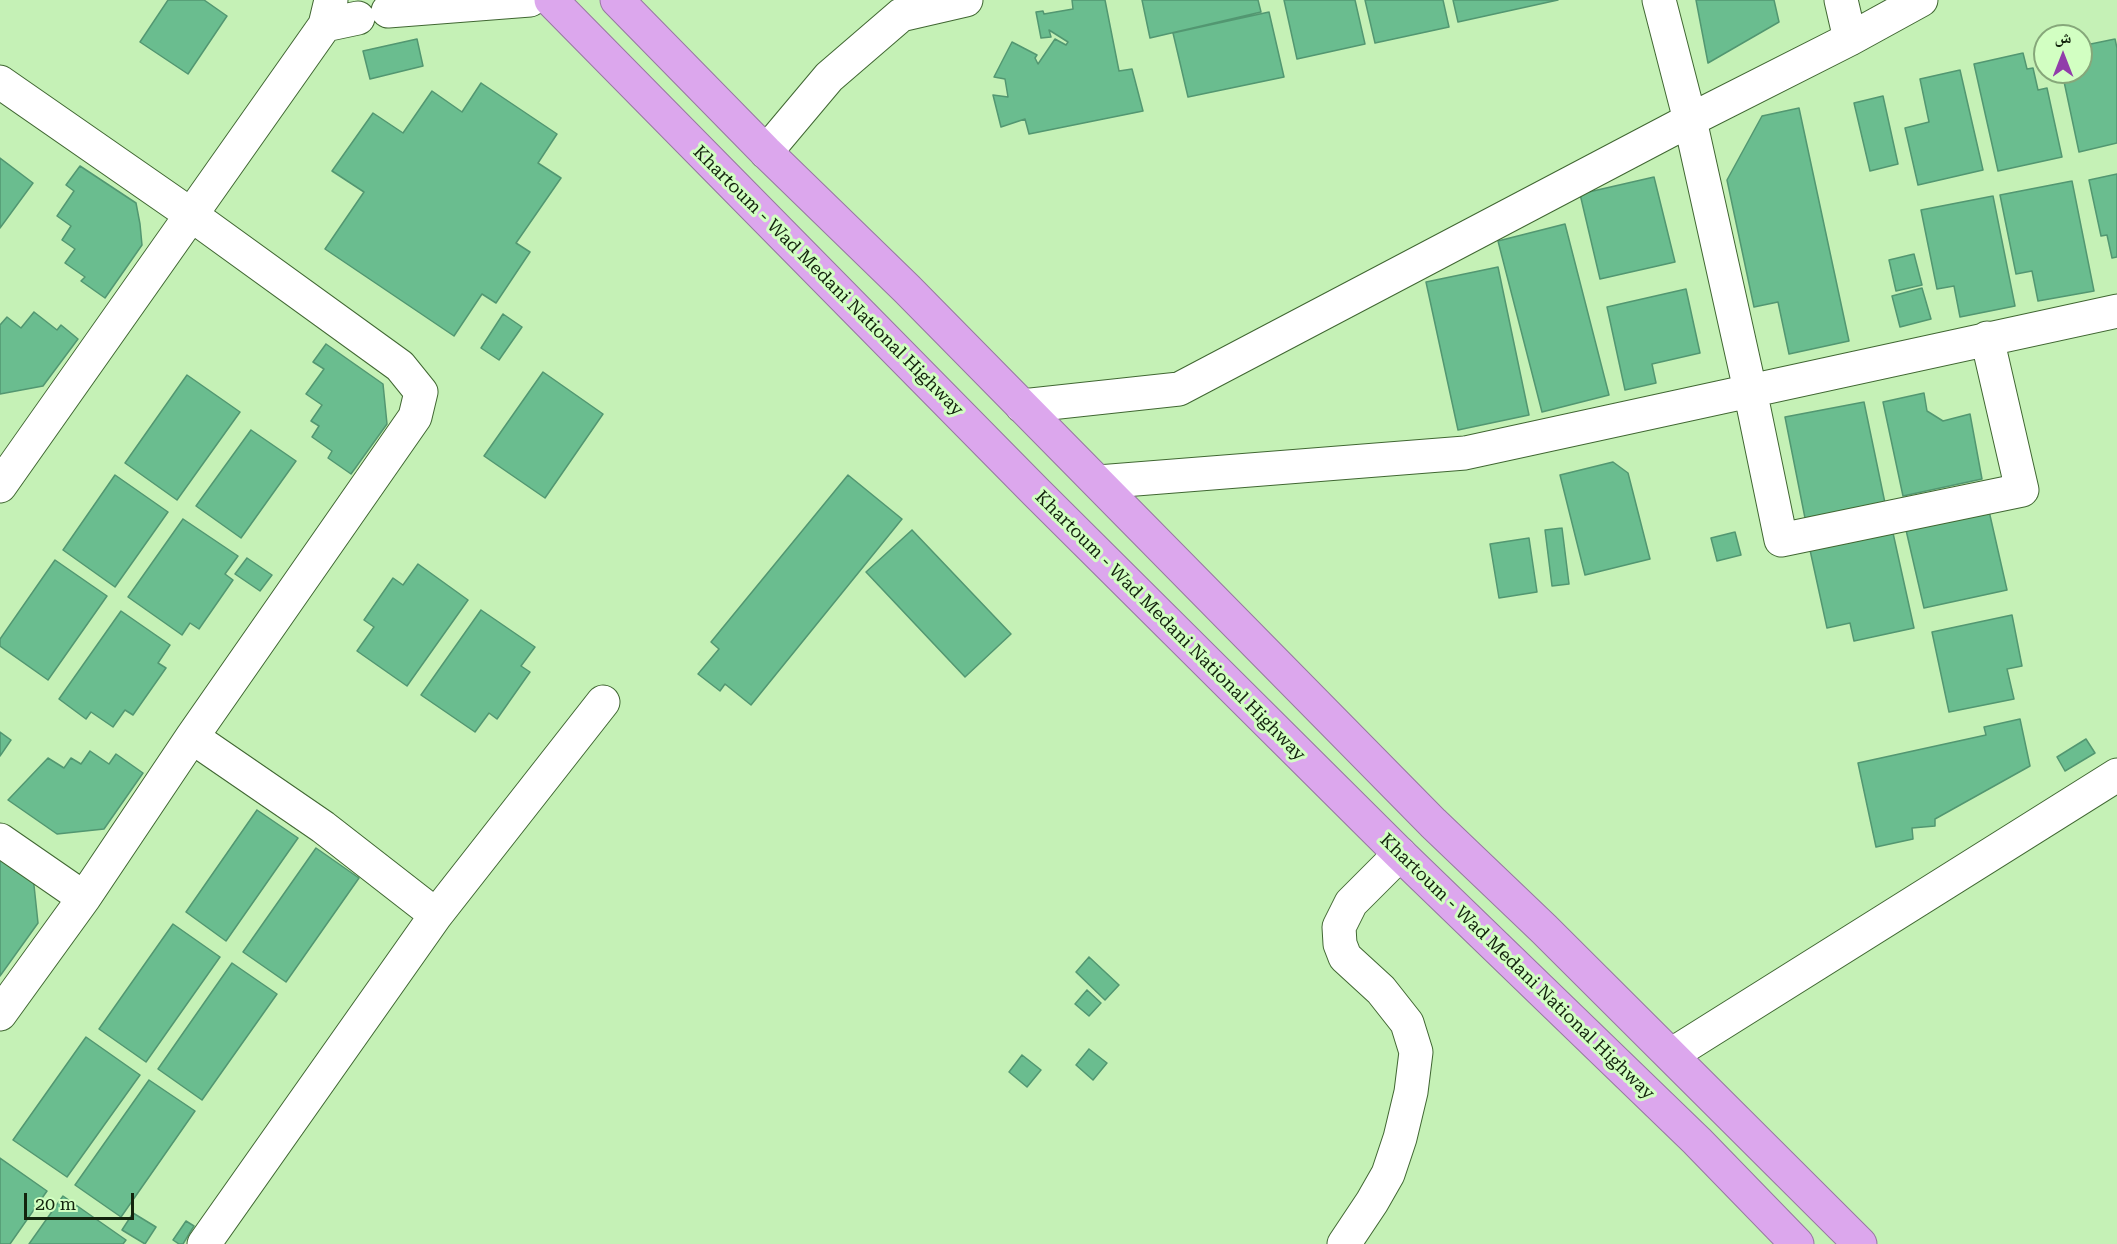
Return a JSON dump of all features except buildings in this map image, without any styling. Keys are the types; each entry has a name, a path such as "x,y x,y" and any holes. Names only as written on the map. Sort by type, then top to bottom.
{"highway":[{"name":"Khartoum - Wad Medani National Highway","path":"551,0 1036,492 1400,854 1697,1141 1797,1244"},
{"path":"617,0 766,152 1098,482 1433,823 1671,1055 1860,1244"}],"street":[{"path":"6,467 190,214 328,12 373,15 530,0"},
{"path":"766,152 829,77 901,15 966,0"},
{"path":"1659,0 1690,120 1781,540 2022,490 1987,338"},
{"path":"1841,0 1850,39"},
{"path":"1022,406 1179,389 1921,0"},
{"path":"0,82 190,214 400,366 420,392 415,417 192,737 84,898 0,1014"},
{"path":"1098,482 1465,453 2117,311"},
{"path":"204,1244 436,915 603,702"},
{"path":"192,737 323,827 436,915"},
{"path":"1671,1055 2117,776"},
{"path":"0,840 84,898"},
{"path":"1344,1244 1388,1174 1412,1092 1416,1052 1407,1023 1381,990 1345,957 1340,944 1339,927 1351,903 1400,854"}]}
